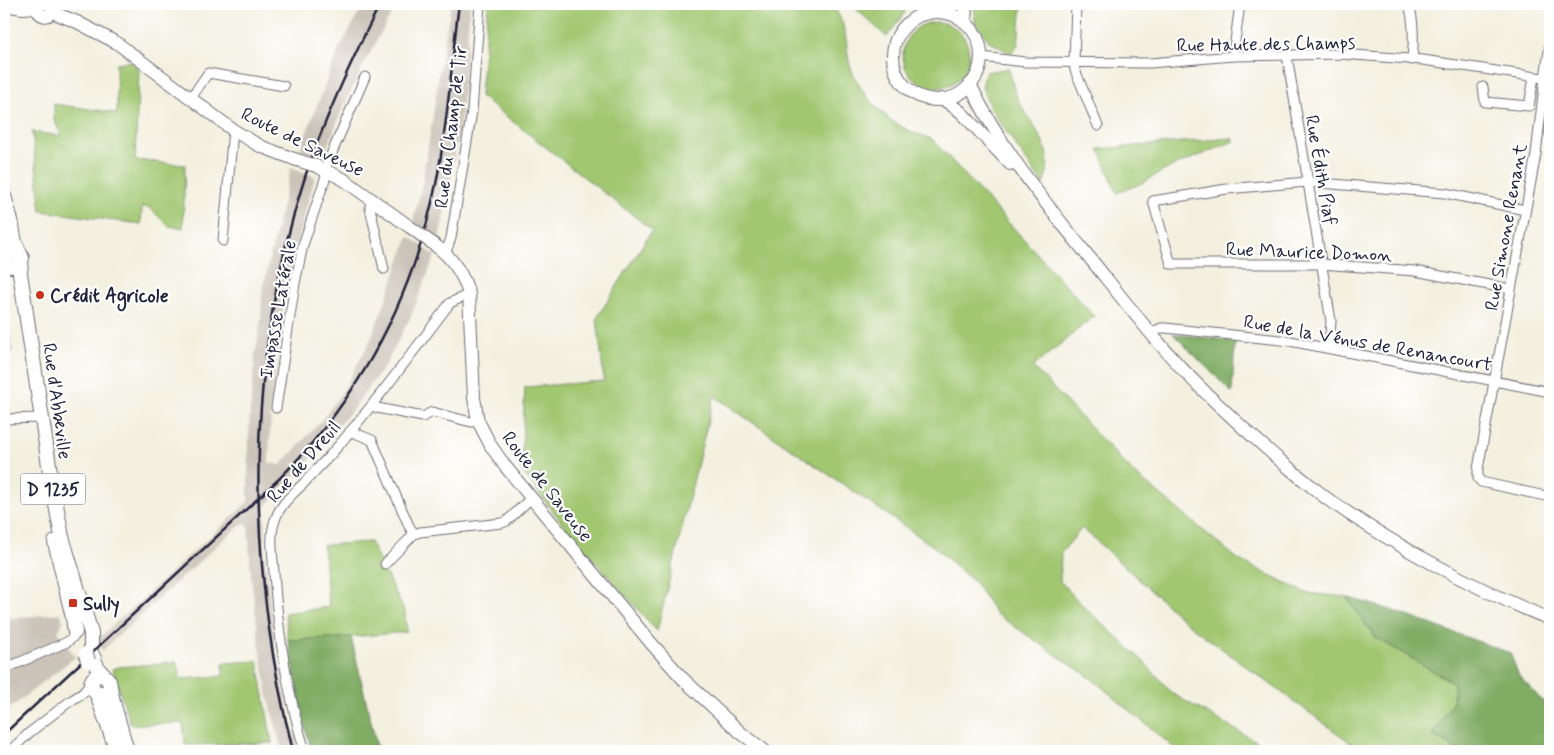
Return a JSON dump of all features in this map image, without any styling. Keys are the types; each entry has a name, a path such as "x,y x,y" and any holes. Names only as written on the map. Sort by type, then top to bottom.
{"main road":[{"path":"965,22 966,4"},
{"path":"4,5 23,8 37,6"},
{"name":"Route de Saveuse","path":"37,6 42,15 48,15 53,8 117,43 234,130 260,146 321,168 343,179 441,249 465,279 469,294 474,398 478,421 491,446 531,498 684,680 733,726 765,751"},
{"path":"939,8 965,22 974,32 979,44 981,57 978,72 963,92 953,97 929,99 916,94 904,85 896,73 893,59 894,45 900,32 910,22 939,8"},
{"path":"970,84 990,122 1041,197"},
{"path":"943,99 961,112 1041,197 1151,334 1206,394 1263,447 1326,498 1383,535 1450,572 1550,619"},
{"name":"Rue d'Abbeville","path":"4,196 14,259"},
{"name":"Rue d'Abbeville","path":"4,232 20,273 38,418 62,537 80,593 83,644 117,751"},
{"name":"Rue d'Abbeville","path":"96,686 127,751"}],"street":[{"name":"Rue du Champ de Tir","path":"441,249 451,238 472,111 480,4"},
{"path":"1076,4 1075,70 1098,126"},
{"path":"1233,56 1240,4"},
{"path":"1410,4 1413,32 1412,60"},
{"name":"Rue Simone Renant","path":"1550,44 1548,79 1536,154 1478,469 1478,478 1481,482 1550,497"},
{"name":"Rue Haute des Champs","path":"981,57 1025,62 1150,63 1233,56 1341,54 1412,60 1548,79"},
{"name":"Rue Édith Piaf","path":"1287,56 1331,321 1329,348"},
{"path":"191,98 208,72 284,86"},
{"name":"Impasse Latérale","path":"276,408 294,283 303,245 325,179 321,168 334,147 365,77"},
{"path":"1483,87 1485,102 1529,106 1534,77"},
{"path":"1550,129 1550,134"},
{"path":"223,241 234,130"},
{"path":"1307,182 1445,193 1525,210"},
{"name":"Rue Maurice Domon","path":"1307,182 1227,189 1154,201 1171,264 1321,264 1415,271 1510,289"},
{"path":"371,198 370,208 384,269"},
{"name":"Rue de Dreuil","path":"305,751 295,715 279,636 272,528 284,503 327,459 372,405 450,303 469,294"},
{"name":"Rue de la Vénus de Renancourt","path":"1151,334 1161,328 1166,328 1282,340 1550,392"},
{"path":"372,405 377,408 423,417 432,412 471,422 478,421"},
{"path":"4,419 38,418"},
{"path":"350,431 372,440 414,534"},
{"path":"384,564 414,534 502,523 531,498"},
{"path":"4,669 83,644"},
{"path":"10,751 29,733 69,702 96,686"}],"shaded area":[{"path":"364,4 397,4 364,64 341,112 323,158 300,150 338,51"},
{"path":"451,4 470,4 461,117 439,239 413,221 422,184"},
{"path":"291,167 315,177 289,272 271,411 269,463 281,465 320,422 341,394 370,341 409,236 435,256 411,316 386,364 352,410 312,458 265,507 265,557 274,640 289,714 300,751 282,751 268,696 259,642 251,575 248,524 244,523 226,537 102,651 97,640 248,502 250,411 255,356 261,319 262,291"},
{"path":"4,327 9,327 13,352 4,353"},
{"path":"61,613 63,622 58,632 75,657 4,713 4,619"}],"green space":[{"path":"488,4 830,4 842,23 852,70 868,98 892,121 908,130 932,139 1094,316 1033,367 1135,474 1239,560 1306,593 1346,597 1375,637 1454,683 1453,702 1432,735 1460,751 1362,751 1188,624 1082,528 1061,553 1060,581 1078,601 1143,661 1173,694 1273,751 1178,751 1092,679 996,614 976,584 933,546 714,396 657,631 572,536 521,470 525,387 604,381 597,318 652,230 480,96"},
{"path":"843,4 898,4 905,12 887,37 855,8"},
{"path":"974,4 1022,4 1018,44 1011,54 989,41 975,22"},
{"path":"930,22 942,22 954,27 964,37 969,49 967,68 954,83 942,88 930,88 918,83 908,73 903,61 903,49 908,37 918,27"},
{"path":"130,61 139,69 135,160 185,165 183,228 168,226 150,208 142,207 141,224 41,211 32,132 62,136 54,120 54,104 117,113 116,63"},
{"path":"1009,68 1016,95 1045,148 1048,160 1043,185 990,108 982,87 986,72"},
{"path":"971,100 990,131 987,132 963,105"},
{"path":"1232,138 1234,141 1169,168 1140,184 1117,193 1099,149"},
{"path":"1173,334 1235,341 1232,393"},
{"path":"370,542 405,612 407,632 288,640 285,613 329,607 323,545"},
{"path":"1346,597 1388,609 1510,653 1519,676 1550,709 1550,751 1460,751 1432,735 1453,702 1454,683 1375,637"},
{"path":"351,637 378,751 312,751 306,731 288,640"},
{"path":"258,661 272,743 185,745 183,723 131,725 112,669 178,662 180,679 223,676 223,663"}],"railway":[{"path":"293,751 277,679 266,607 260,534 259,461 262,389 271,317 286,245 306,174 340,88 380,4"},
{"path":"4,734 280,478 309,446 359,379 380,343 398,305 426,226 444,139 459,4"}],"place":[{"name":"Crédit Agricole","path":"40,295"},
{"name":"Sully","path":"73,603"}]}
